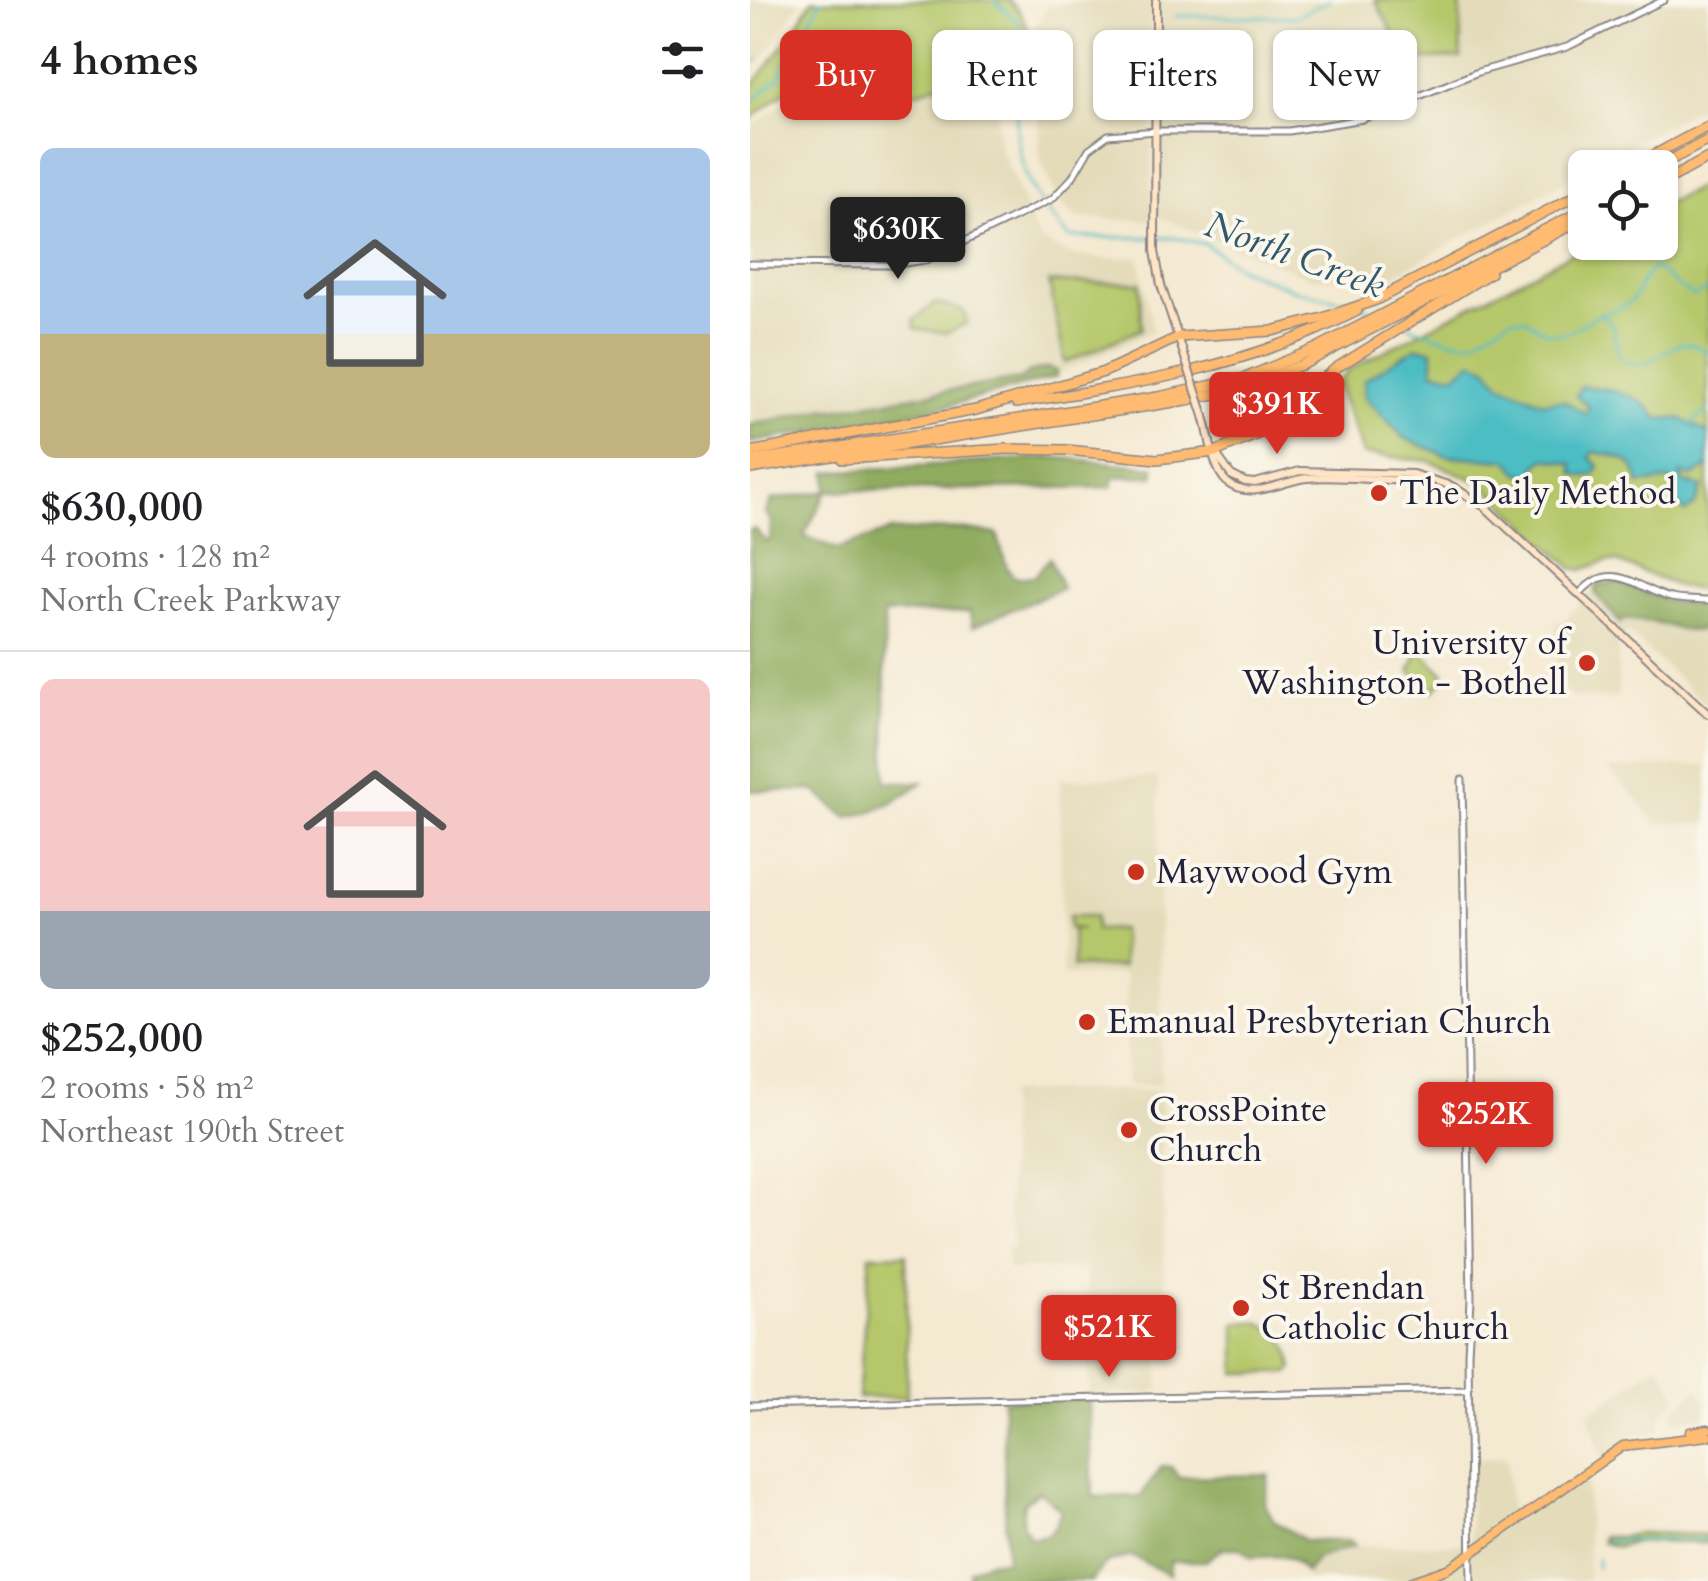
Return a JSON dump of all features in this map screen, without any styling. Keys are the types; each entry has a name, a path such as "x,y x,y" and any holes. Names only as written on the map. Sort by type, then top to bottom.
{"highway":[{"path":"1663,150 1708,126"},
{"path":"1678,159 1708,143"},
{"path":"1678,173 1706,159"},
{"path":"750,456 976,410 1174,377 1291,340 1568,200"},
{"path":"750,456 1209,384 1269,366 1368,320 1568,216"},
{"path":"1411,314 1568,230"},
{"path":"750,471 1220,398 1304,368 1387,328 1568,230"},
{"path":"976,410 1104,372 1179,337 1272,331 1347,313"},
{"path":"839,458 1006,449 1067,450 1158,459 1215,452 1256,435 1387,328"},
{"path":"750,471 1212,395 1285,372 1387,328"}],"main road":[{"path":"1156,0 1155,228 1161,285 1218,472 1231,486 1300,471 1327,470 1413,474 1452,486 1485,506 1708,714"},
{"path":"1412,1581 1446,1569 1470,1554 1610,1453 1631,1444 1708,1432"}],"street":[{"path":"750,264 866,266 915,262 944,252 1046,201 1064,188 1084,154 1100,139 1116,133 1289,131 1363,119 1478,72 1567,47 1664,0"},
{"path":"1579,594 1590,582 1618,576 1670,598 1708,601"},
{"path":"1462,780 1471,1300 1471,1581"},
{"path":"750,1406 1468,1390"}],"shaded area":[{"path":"750,0 801,0 769,51 750,75"},
{"path":"1078,0 1151,0 1151,30 1093,30 1093,120 1152,120 1152,220 1076,218 1058,199 1040,159 1039,120 1073,120 1073,30 1036,30 1047,8"},
{"path":"1156,0 1708,0 1708,102 1621,150 1568,150 1568,179 1388,278 1311,278 1155,215 1155,120 1253,120 1253,30 1156,30"},
{"path":"932,89 932,120 998,120 999,146 1043,242 1073,255 1139,257 1153,331 1054,376 750,432 750,128 780,106 780,120 912,120 913,96"},
{"name":"University of Washington - Bothell","path":"1611,582 1671,602 1708,606 1708,706 1628,632 1618,642 1618,698 1574,698 1557,684 1556,622 1563,622 1597,585"},
{"path":"1708,765 1708,823 1655,824 1641,803 1607,769"},
{"path":"1158,777 1161,1085 1127,1085 1125,974 1063,976 1060,779"},
{"path":"1161,1090 1165,1303 1158,1304 1159,1388 1152,1393 1089,1394 1086,1268 1008,1270 1007,1249 1013,1247 1008,1207 1008,1093"},
{"path":"1659,1364 1678,1396 1661,1415 1661,1429 1631,1437 1631,1444 1602,1458 1588,1414"},
{"path":"1698,1389 1706,1402 1706,1417 1673,1420 1672,1412"},
{"path":"1506,1457 1512,1523 1587,1470 1588,1581 1307,1581 1306,1573 1316,1558 1354,1546 1471,1544 1469,1458"}],"green space":[{"path":"812,0 1009,0 1028,30 932,30 932,86 912,93 912,30 795,30"},
{"path":"1375,0 1460,0 1461,58 1417,60 1417,30 1391,30"},
{"path":"780,49 780,95 750,120 750,89"},
{"path":"1708,183 1708,590 1679,587 1618,562 1607,561 1582,570 1572,568 1482,483 1429,461 1363,454 1337,384 1350,369 1568,255 1568,260 1678,260 1678,197"},
{"path":"1049,282 1140,283 1141,329 1065,363"},
{"path":"936,303 964,311 967,323 947,333 915,329 914,320"},
{"path":"1047,368 1056,371 1056,377 936,409 750,443 750,425 827,408 1020,379"},
{"path":"1051,457 1154,467 1154,476 1114,477 1112,487 827,491 828,472"},
{"path":"827,491 804,536 837,549 891,531 958,529 997,534 1007,568 1015,578 1034,576 1050,558 1062,588 972,627 970,612 884,614 886,782 923,782 887,805 846,817 814,790 750,791 750,530 755,529 766,542 770,539 771,521 766,513 772,500"},
{"path":"1617,582 1671,602 1708,606 1708,628 1688,630 1623,619 1620,623 1595,592 1597,585"},
{"path":"1419,650 1443,672 1444,679 1433,692 1410,671"},
{"path":"1069,916 1095,916 1095,930 1121,929 1122,967 1073,967 1072,930 1082,929 1069,928"},
{"path":"906,1254 907,1397 858,1398 870,1255"},
{"path":"1258,1322 1279,1334 1287,1345 1293,1369 1289,1373 1236,1373 1236,1323"},
{"path":"1089,1398 1093,1497 1141,1496 1162,1466 1171,1467 1179,1477 1269,1475 1265,1504 1274,1521 1306,1541 1350,1541 1354,1546 1317,1558 1306,1573 1288,1558 1251,1557 1240,1548 1223,1548 1205,1561 1170,1561 1170,1575 1131,1556 1106,1563 1091,1581 968,1581 970,1570 989,1561 1006,1561 1003,1400","holes":["1039,1491 1061,1510 1052,1531 1030,1538 1022,1523 1024,1503"]},
{"path":"1638,1533 1708,1535 1708,1543 1635,1542 1617,1547 1602,1542 1602,1537"}],"water":[{"path":"1417,347 1433,350 1433,371 1455,375 1473,361 1487,367 1501,384 1542,402 1563,400 1586,414 1589,407 1576,396 1581,386 1614,391 1634,398 1658,418 1681,419 1708,433 1708,467 1692,477 1680,474 1683,482 1702,487 1695,505 1685,512 1677,503 1671,480 1640,484 1629,463 1610,455 1593,452 1590,458 1599,466 1594,475 1581,476 1573,473 1573,464 1546,458 1537,465 1535,475 1519,473 1508,460 1447,456 1404,438 1365,397 1364,380"}],"waterway":[{"name":"North Creek","path":"750,103 778,79 821,0"},
{"name":"North Creek","path":"994,0 1019,23 1017,122 1022,162 1036,195 1069,237 1176,238 1205,244 1239,268 1298,291 1355,304"},
{"path":"1176,16 1295,17 1330,0"},
{"path":"750,64 759,59"},
{"path":"1601,314 1632,300 1653,268 1695,296 1708,289"},
{"name":"North Creek","path":"1363,307 1379,314"},
{"name":"North Creek","path":"1409,326 1451,340 1472,342 1511,318 1525,319 1547,333 1564,334 1600,314 1612,324 1619,357 1632,364 1653,360 1684,343 1708,354"},
{"path":"1691,424 1708,410"},
{"path":"1605,1541 1708,1540"},
{"path":"1597,1559 1597,1568"}],"place":[{"name":"The Daily Method","path":"1379,493"},
{"name":"University of Washington - Bothell","path":"1587,663"},
{"name":"Maywood Gym","path":"1136,872"},
{"name":"Emanual Presbyterian Church","path":"1087,1022"},
{"name":"CrossPointe Church","path":"1129,1130"},
{"name":"St Brendan Catholic Church","path":"1241,1308"}]}
